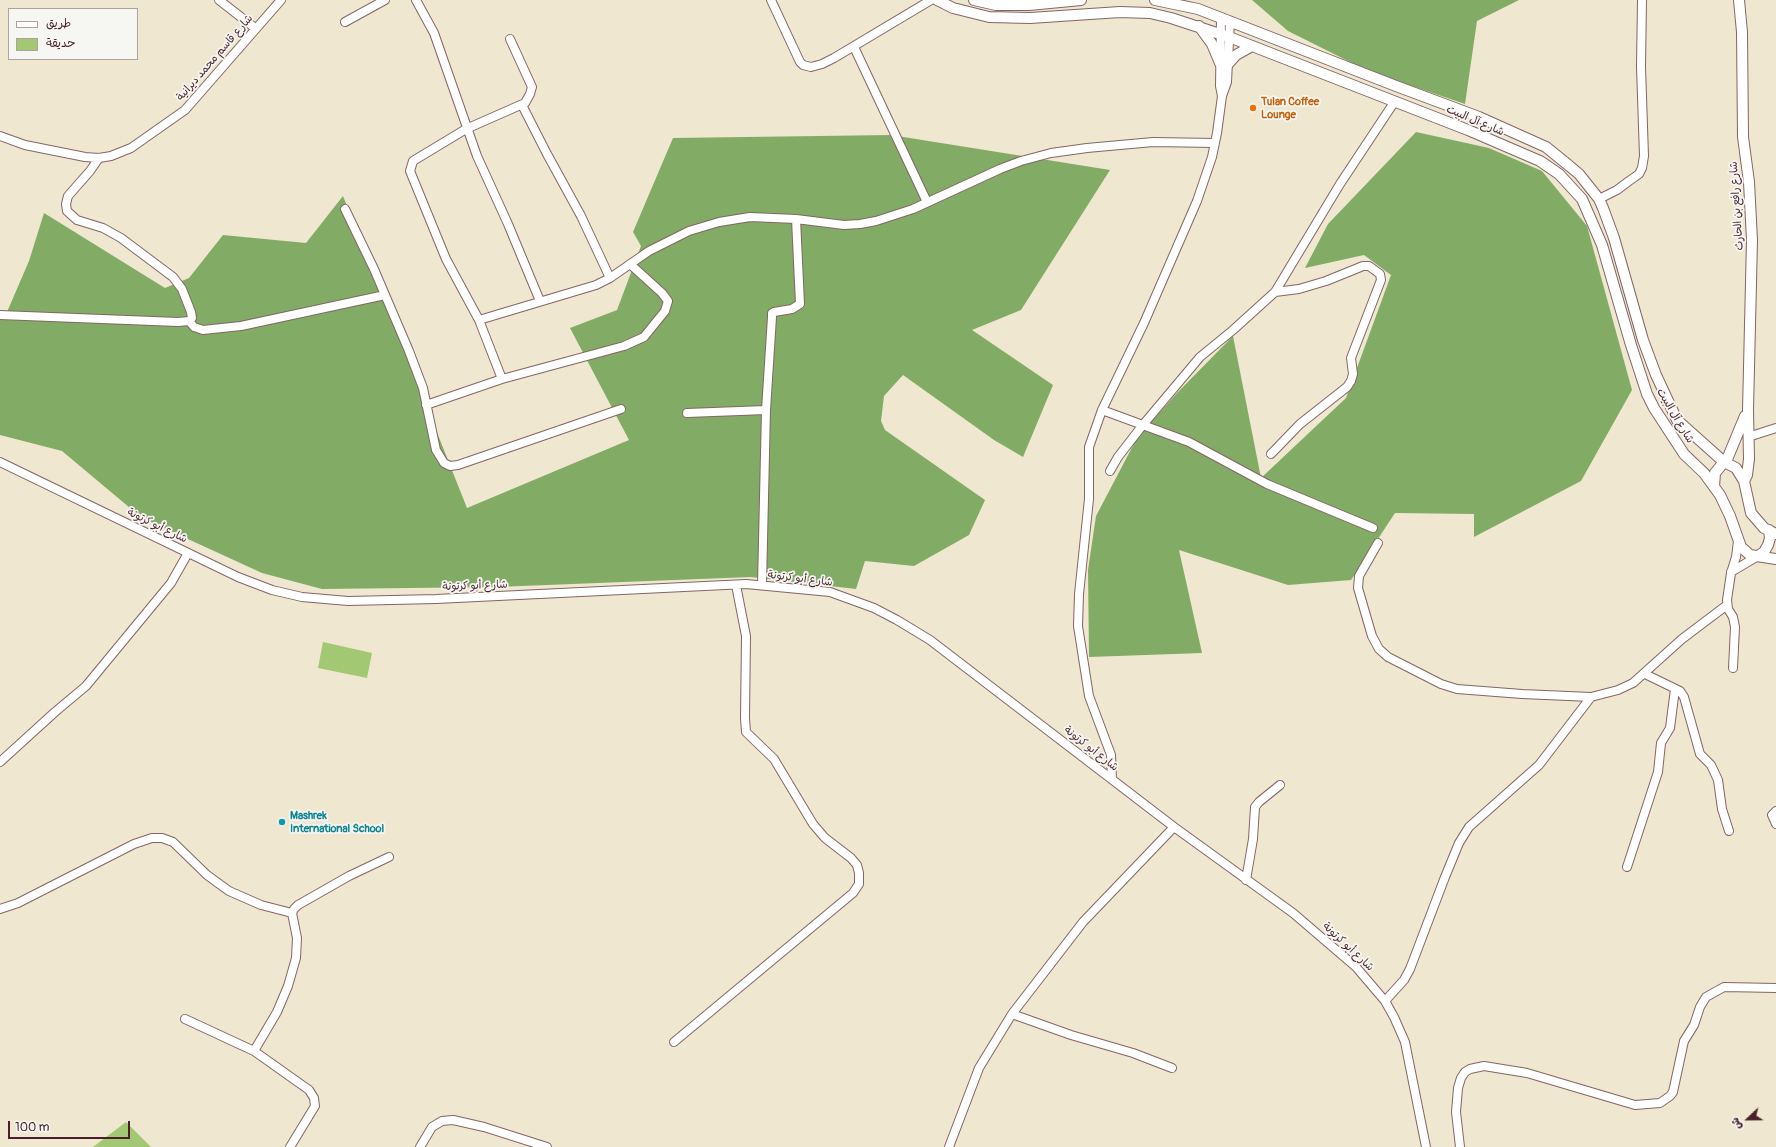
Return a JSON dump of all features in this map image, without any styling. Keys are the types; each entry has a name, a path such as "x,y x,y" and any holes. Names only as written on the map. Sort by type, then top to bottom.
{"street":[{"path":"220,0 255,28"},
{"name":"شارع قاسم محمد ديرانية","path":"99,158 111,156 131,148 185,110 281,0"},
{"path":"345,22 385,0"},
{"path":"416,0 434,33 466,129 540,301"},
{"path":"771,0 800,62 803,65 811,67 822,64 854,47 931,0"},
{"name":"شارع آل البيت","path":"937,0 953,8 989,17 1030,18 1137,12 1150,13 1199,26 1395,101 1540,161 1559,174 1576,191 1587,208 1602,245 1630,345 1647,394 1668,431 1684,454 1704,473 1726,505 1738,541 1745,552 1750,555 1776,559"},
{"path":"974,0 1029,5 1081,0"},
{"name":"شارع آل البيت","path":"1155,0 1198,9 1479,117 1546,147 1579,174 1599,199 1614,238 1643,340 1656,375 1677,420 1724,462 1736,468 1744,481 1751,513 1755,519 1772,532"},
{"path":"1599,199 1617,190 1639,174 1642,168 1644,156 1641,67 1642,0"},
{"name":"شارع رافع بن الحارث","path":"1739,0 1742,32 1744,137 1752,220 1748,467 1744,481"},
{"path":"1112,779 1110,751 1089,696 1078,616 1078,594 1089,499 1089,447 1102,410 1144,323 1197,201 1215,143 1222,96 1226,87 1224,63 1225,20"},
{"path":"1199,26 1224,63"},
{"path":"502,379 479,320 446,259 410,171 412,160 466,129 522,105 529,96 532,87 510,39"},
{"path":"1224,63 1252,46"},
{"path":"854,47 927,202"},
{"path":"1110,471 1118,457 1142,426 1204,353 1233,330 1275,292 1340,184 1395,101"},
{"path":"522,105 547,154 582,216 610,278"},
{"path":"0,136 12,141 40,148 85,157 99,158"},
{"path":"479,320 596,285 610,278 630,264 669,241 689,232 719,222 750,217 796,219 844,226 860,224 898,214 1022,161 1050,153 1153,142 1215,143"},
{"path":"99,158 90,171 68,196 66,204 67,212 77,220 103,228 121,238 173,276 182,289 191,312 192,318 189,321"},
{"path":"345,209 385,295 418,374 436,450 441,460 450,466 487,456 621,410"},
{"path":"762,585 766,410 772,313 792,309 800,304 796,219"},
{"path":"426,405 502,379 624,346 644,336 665,311 668,301 666,297 630,264"},
{"path":"1271,454 1300,424 1347,387 1352,374 1352,353 1381,280 1380,274 1369,266 1363,266 1326,281 1299,289 1275,292"},
{"path":"189,321 194,327 203,330 241,326 385,295"},
{"path":"0,315 178,322 189,321"},
{"path":"687,413 766,410"},
{"path":"1102,410 1142,426 1189,442 1267,484 1373,528"},
{"name":"شارع رافع بن الحارث","path":"1714,487 1715,473 1724,462 1735,443 1748,410"},
{"path":"1748,437 1776,428"},
{"name":"شارع أبو كرتونة","path":"0,462 238,577 272,590 302,597 348,601 736,584 762,585 830,592 853,599 897,620 930,640 1174,827 1293,913 1356,967 1385,1001 1394,1017 1404,1042 1426,1147"},
{"path":"1730,573 1764,552 1768,546 1772,532"},
{"path":"1733,668 1735,627 1727,605 1730,573 1736,557 1738,541"},
{"path":"1378,543 1359,576 1358,588 1372,636 1378,649 1388,657 1441,684 1457,689 1591,697 1627,686 1645,674 1682,639 1727,605"},
{"path":"0,762 54,712 86,686 171,583 188,553"},
{"path":"674,1042 853,893 859,884 859,872 857,865 851,858 825,838 813,824 774,759 746,732 746,636 736,584"},
{"path":"1645,674 1676,689 1684,697 1700,754 1712,765 1718,780 1722,810 1729,830"},
{"path":"1627,867 1658,772 1662,743 1670,728 1676,689"},
{"path":"1385,1001 1404,980 1410,969 1444,877 1465,833 1539,765 1591,697"},
{"path":"1246,880 1253,839 1255,807 1280,785"},
{"path":"1776,811 1772,815 1776,824"},
{"path":"949,1147 979,1068 1012,1014 1083,922 1174,827"},
{"path":"0,909 18,903 134,844 152,838 162,838 173,842 207,875 229,890 261,905 292,914"},
{"path":"254,1051 277,1012 288,986 296,958 297,938 292,914 298,905 389,857"},
{"path":"1460,1147 1456,1112 1458,1088 1461,1078 1465,1072 1470,1069 1484,1066 1527,1073 1636,1105 1660,1103 1673,1092 1684,1041 1694,1025 1700,1007 1706,996 1724,987 1776,988"},
{"path":"1012,1014 1071,1035 1133,1053 1172,1068"},
{"path":"185,1019 254,1051 309,1090 314,1098 315,1106 290,1147"},
{"path":"420,1147 432,1127 442,1121 453,1120 484,1127 547,1147"}],"green space":[{"path":"1252,0 1519,0 1477,21 1465,104 1368,71 1288,31"},
{"path":"1416,132 1489,148 1542,171 1587,226 1632,390 1581,481 1474,537 1474,514 1395,513 1351,580 1288,585 1179,550 1202,653 1089,657 1088,570 1096,516 1137,438 1178,392 1233,336 1261,478 1346,398 1391,275 1364,255 1305,268 1328,224"},
{"path":"891,135 1110,170 1021,310 972,330 1053,385 1023,457 994,440 903,375 884,396 881,421 885,430 985,500 969,535 914,566 865,561 856,589 751,577 496,587 322,589 262,573 142,518 62,451 0,435 0,312 7,312 29,261 44,213 165,288 189,278 223,235 306,243 343,196 467,508 629,440 570,328 617,310 641,246 633,232 673,138"},
{"path":"323,642 372,653 367,678 318,668"},
{"path":"126,1122 151,1147 93,1147"}],"place":[{"name":"Tulan Coffee Lounge","path":"1253,108"},
{"name":"Mashrek International School","path":"282,822"}]}
